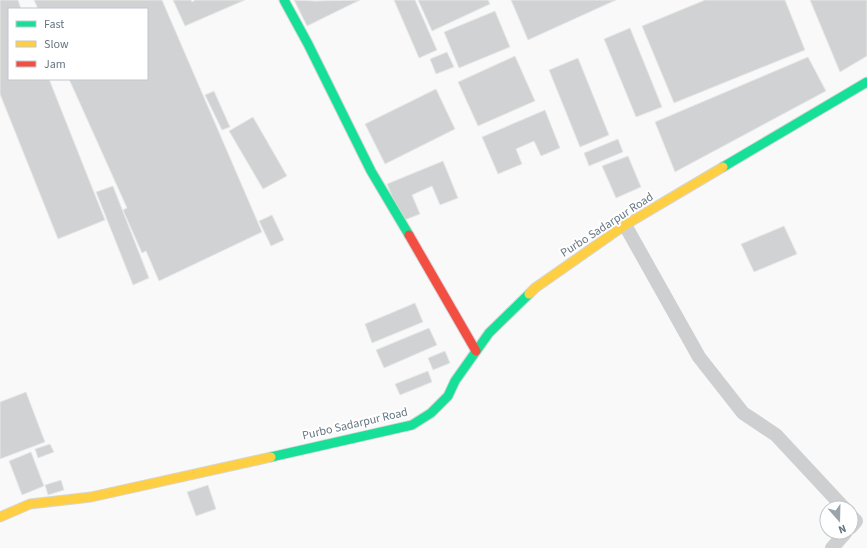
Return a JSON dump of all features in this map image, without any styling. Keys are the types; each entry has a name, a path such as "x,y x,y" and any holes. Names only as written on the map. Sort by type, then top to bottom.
{"street":[{"path":"284,0 308,44 371,171 476,351"},
{"name":"Purbo Sadarpur Road","path":"0,517 30,504 91,497 412,425 431,413 448,396 454,381 489,333 535,288 625,225 867,82"},
{"path":"625,225 699,357 743,413 776,435 837,500"},
{"path":"832,548 839,540"}],"building":[{"path":"0,0 18,0 21,8 8,8 8,80 49,80 105,220 58,239 0,94"},
{"path":"34,0 162,0 262,232 159,281 146,251 142,253 123,210 127,208 69,80 148,80 148,8 38,8"},
{"path":"173,0 191,0 192,2 195,0 245,0 185,26"},
{"path":"294,0 315,1 360,0 307,26"},
{"path":"394,0 415,0 437,50 419,58"},
{"path":"418,0 488,0 490,4 432,31"},
{"path":"511,0 616,0 528,40"},
{"path":"705,0 785,0 805,50 674,103 642,26"},
{"path":"810,0 867,0 867,56 840,72"},
{"path":"495,11 510,47 459,68 444,32"},
{"path":"630,28 662,107 636,117 604,39"},
{"path":"447,52 454,67 436,74 430,59"},
{"path":"515,56 535,101 478,126 458,82"},
{"path":"808,57 826,91 675,172 655,122"},
{"path":"578,58 609,135 580,147 549,70"},
{"path":"436,89 455,129 385,164 365,124"},
{"path":"214,91 230,127 222,130 205,95"},
{"path":"545,110 560,148 541,156 534,141 516,149 522,164 498,174 482,137"},
{"path":"253,117 287,176 263,189 229,131"},
{"path":"618,139 623,152 589,166 584,153"},
{"path":"628,156 641,187 616,198 602,166"},
{"path":"443,161 458,198 440,205 432,186 412,195 420,214 402,221 387,184"},
{"path":"113,186 149,278 133,285 96,192"},
{"path":"272,215 284,240 271,246 259,221"},
{"path":"784,226 797,254 754,272 741,244"},
{"path":"415,303 423,322 372,343 365,324"},
{"path":"429,328 437,345 384,368 376,350"},
{"path":"445,351 450,363 433,370 428,358"},
{"path":"428,371 432,382 400,395 395,384"},
{"path":"26,392 45,442 0,459 0,402"},
{"path":"50,444 54,452 38,458 35,449"},
{"path":"31,452 44,486 22,495 9,461"},
{"path":"61,480 64,490 48,495 45,485"},
{"path":"208,485 216,509 196,516 187,492"}],"traffic: fast":[{"path":"284,0 308,44 371,171 409,235"},
{"path":"723,167 867,82"},
{"path":"271,457 412,425 431,413 448,396 455,381 489,333 529,294"}],"traffic: slow":[{"path":"529,294 535,288 625,225 723,167"},
{"path":"0,517 30,504 91,497 271,457"}],"traffic: jam":[{"path":"409,235 476,351"}]}
